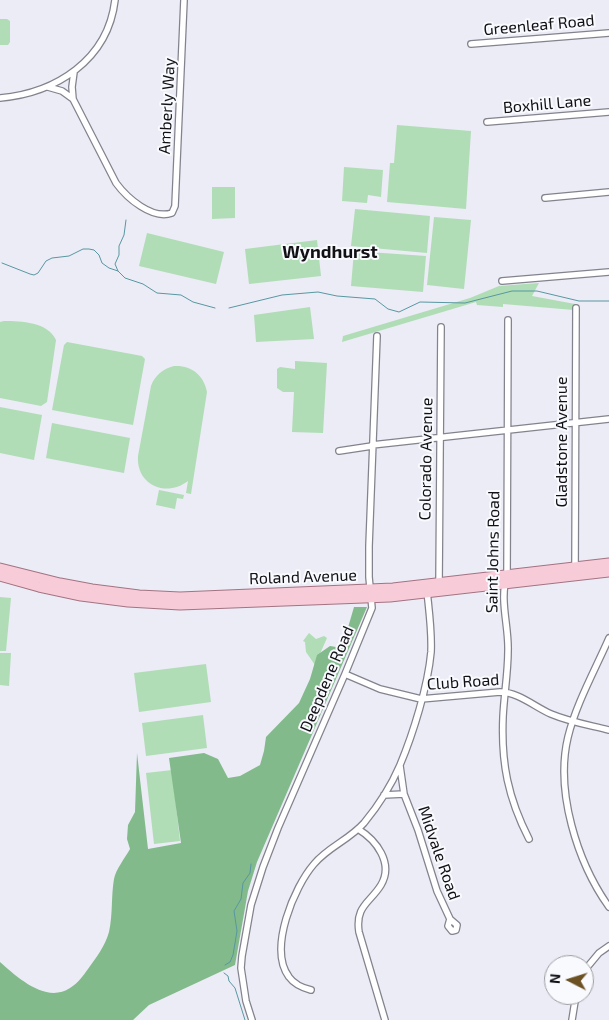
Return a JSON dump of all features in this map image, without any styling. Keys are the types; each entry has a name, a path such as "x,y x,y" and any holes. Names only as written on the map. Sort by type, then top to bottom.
{"main road":[{"name":"Roland Avenue","path":"0,576 69,594 150,604 198,605 427,589 575,571 609,563"},
{"name":"Roland Avenue","path":"0,568 74,586 118,593 158,596 371,593"},
{"name":"Roland Avenue","path":"575,571 609,572"}],"street":[{"path":"0,98 48,87 74,72 86,62 101,42 111,22 115,0"},
{"name":"Amberly Way","path":"73,99 90,135 120,189 134,202 146,209 163,214 172,213 175,206 179,140 184,0"},
{"name":"Greenleaf Road","path":"470,44 609,33"},
{"path":"73,99 74,72"},
{"path":"48,87 62,91 73,99"},
{"name":"Boxhill Lane","path":"487,122 609,112"},
{"path":"545,198 609,192"},
{"path":"502,281 609,272"},
{"name":"Gladstone Avenue","path":"575,571 576,308"},
{"name":"Saint Johns Road","path":"508,320 506,580 503,594 508,651 503,741 507,782 516,814 528,839"},
{"name":"Colorado Avenue","path":"440,587 441,327"},
{"name":"Deepdene Road","path":"252,1020 242,983 241,968 251,905 278,828 372,608 369,546 377,336"},
{"path":"339,451 440,437 609,419"},
{"path":"311,990 302,987 292,980 283,966 281,958 285,921 299,886 312,866 327,852 358,829 384,795 400,766 421,699 431,651 431,625 427,589"},
{"path":"609,638 573,722 565,752 564,773 570,818 581,853 596,887 609,906"},
{"name":"Club Road","path":"345,674 380,689 421,699 506,692 573,722 609,730"},
{"name":"Midvale Road","path":"400,766 404,794 418,830 433,882 450,920"},
{"name":"Midvale Road","path":"384,795 404,794"},
{"path":"358,829 377,846 382,854 385,867 382,884 362,908 358,918 359,932 385,1020"},
{"path":"594,959 609,946"},
{"path":"572,1020 574,1005"}],"green space":[{"path":"0,19 10,21 10,42 8,45 0,45"},
{"path":"397,125 471,131 466,209 387,202 390,163 394,163"},
{"path":"344,167 383,170 381,197 368,195 367,203 342,201"},
{"path":"212,187 235,187 235,218 212,219"},
{"path":"355,209 430,216 427,253 351,246"},
{"path":"434,217 471,220 464,289 427,285"},
{"path":"147,233 224,252 216,284 139,266"},
{"path":"317,240 321,276 249,284 245,249"},
{"path":"354,251 426,256 423,292 351,286"},
{"path":"539,283 532,296 575,304 574,310 503,304 503,307 477,305 476,302 342,342 343,336 470,298 499,286"},
{"path":"310,307 314,339 256,342 254,315"},
{"path":"0,322 26,322 41,326 47,329 56,340 47,402 41,406 0,398"},
{"path":"67,342 142,356 145,359 133,425 52,410 64,345"},
{"path":"295,361 327,363 323,433 292,432 294,392 283,392 277,388 277,369 280,367 295,369"},
{"path":"174,366 186,367 196,372 203,381 207,392 191,494 186,493 188,481 171,488 154,486 142,475 139,466 138,456 151,386 160,373"},
{"path":"0,407 42,415 34,460 0,453"},
{"path":"52,423 130,438 124,473 46,458"},
{"path":"159,490 184,495 183,499 177,498 175,509 156,505"},
{"path":"0,597 11,598 6,651 0,651"},
{"path":"354,607 367,607 257,862 248,891 235,965 149,1005 133,1020 0,1020 0,962 32,987 51,993 61,992 70,988 80,979 103,947 109,932 115,875 130,849 127,839 128,825 135,812 137,753 148,849 181,843 169,758 204,753 218,759 228,778 240,776 260,765 266,737 299,703 310,679 317,655 330,646 342,648"},
{"path":"309,633 316,639 324,636 327,638 315,665 306,652 305,642 303,641"},
{"path":"0,653 11,653 9,686 0,685"},
{"path":"206,664 211,702 139,712 134,673"},
{"path":"203,715 207,748 146,756 142,723"},
{"path":"172,770 180,841 154,844 146,773"}],"waterway":[{"path":"118,271 115,264 119,255 119,246 124,235 126,220"},
{"path":"2,263 34,275 38,273 46,261 52,258 69,256 83,249 94,250 99,255 102,263 118,271 125,278 143,284 157,293 181,295 193,302 215,308"},
{"path":"229,308 282,295 318,292 337,296 375,299 388,309 399,312 420,302 465,303 512,291 537,291 579,301 609,301"},
{"path":"225,965 230,962 233,955 237,931 234,911 241,899 243,883 250,873 251,864"},
{"path":"224,973 235,988 245,1020"}],"district":[{"name":"Wyndhurst","path":"330,252"}]}
